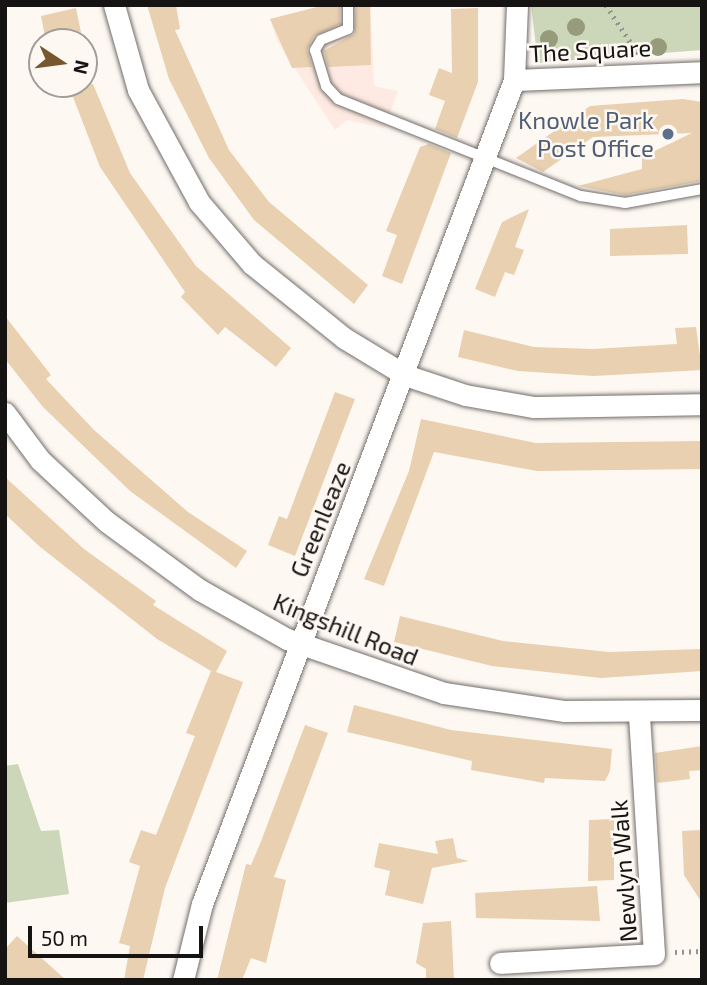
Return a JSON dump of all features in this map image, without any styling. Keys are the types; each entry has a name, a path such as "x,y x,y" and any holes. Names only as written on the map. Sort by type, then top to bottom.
{"street":[{"path":"114,5 138,90 199,202 252,264 307,313 405,375 465,395 534,407 702,404"},
{"name":"The Square","path":"517,5 514,80 702,72"},
{"name":"Greenleaze","path":"183,980 202,904 299,644 489,158 514,80"},
{"name":"Kingshill Road","path":"5,413 40,460 107,522 200,590 299,644 444,693 639,715 702,710"},
{"name":"Newlyn Walk","path":"500,963 654,954 639,715"}],"lane":[{"path":"348,5 348,29 321,40 315,50 326,86 338,99 602,201 702,189"}],"path":[{"path":"606,5 651,74"}],"shaded area":[{"path":"325,5 371,5 374,86 398,91 384,128 347,120 335,130 277,41 270,19"}],"green space":[{"path":"531,5 702,5 702,50 538,63"},
{"path":"18,764 41,831 59,830 69,894 5,903 5,766"}],"building":[{"path":"147,5 176,5 180,29 175,30 229,150 269,202 368,285 354,304 254,220 209,158 169,79"},
{"path":"325,5 340,5 340,24 314,36 307,50 312,67 292,68 270,19"},
{"path":"356,5 370,5 371,65 328,67 324,51 354,34"},
{"path":"76,8 80,28 43,28 41,16"},
{"path":"478,8 478,82 457,138 435,129 445,101 429,95 439,68 452,73 451,9"},
{"path":"98,96 130,173 196,266 291,348 276,367 225,327 218,335 181,297 185,292 100,167 73,98"},
{"path":"683,99 702,102 702,181 625,195 578,186 642,169 642,157 692,133 593,137 543,172 516,158 590,106"},
{"path":"429,144 451,153 402,284 382,276 397,235 386,231 420,147"},
{"path":"529,209 515,247 524,250 514,275 505,272 495,297 475,289 502,222"},
{"path":"687,225 688,254 610,256 610,229"},
{"path":"5,316 51,375 46,379 94,430 188,512 247,551 236,568 130,491 43,407 5,359"},
{"path":"696,327 702,370 594,376 518,371 458,357 464,330 534,347 593,349 677,344 675,328"},
{"path":"335,392 355,399 295,556 268,545 279,516 287,519"},
{"path":"421,419 536,443 702,441 702,469 537,471 434,452 384,586 364,579 409,471"},
{"path":"5,477 84,549 156,601 153,605 227,651 216,672 243,682 165,888 143,980 124,980 130,946 119,943 140,866 129,862 141,830 156,835 195,736 186,733 211,671 157,639 39,546 5,514"},
{"path":"400,616 503,641 609,652 702,649 702,671 601,678 492,666 394,642"},
{"path":"354,705 451,730 612,749 610,771 605,781 545,778 544,783 471,770 472,761 347,732"},
{"path":"305,725 328,733 274,877 286,880 266,963 251,958 242,980 217,980 246,864 251,865 260,844"},
{"path":"702,746 702,770 689,771 690,779 657,783 655,753"},
{"path":"614,819 614,880 588,881 589,820"},
{"path":"702,830 702,903 684,875 682,831"},
{"path":"453,838 457,858 469,861 432,868 423,904 385,895 390,871 374,867 379,843 438,854 435,841"},
{"path":"597,886 600,921 476,918 475,893"},
{"path":"451,921 454,980 426,980 426,969 416,963 423,923"},
{"path":"17,936 66,980 5,980 5,949"}],"place":[{"name":"Knowle Park Post Office","path":"668,134"}]}
